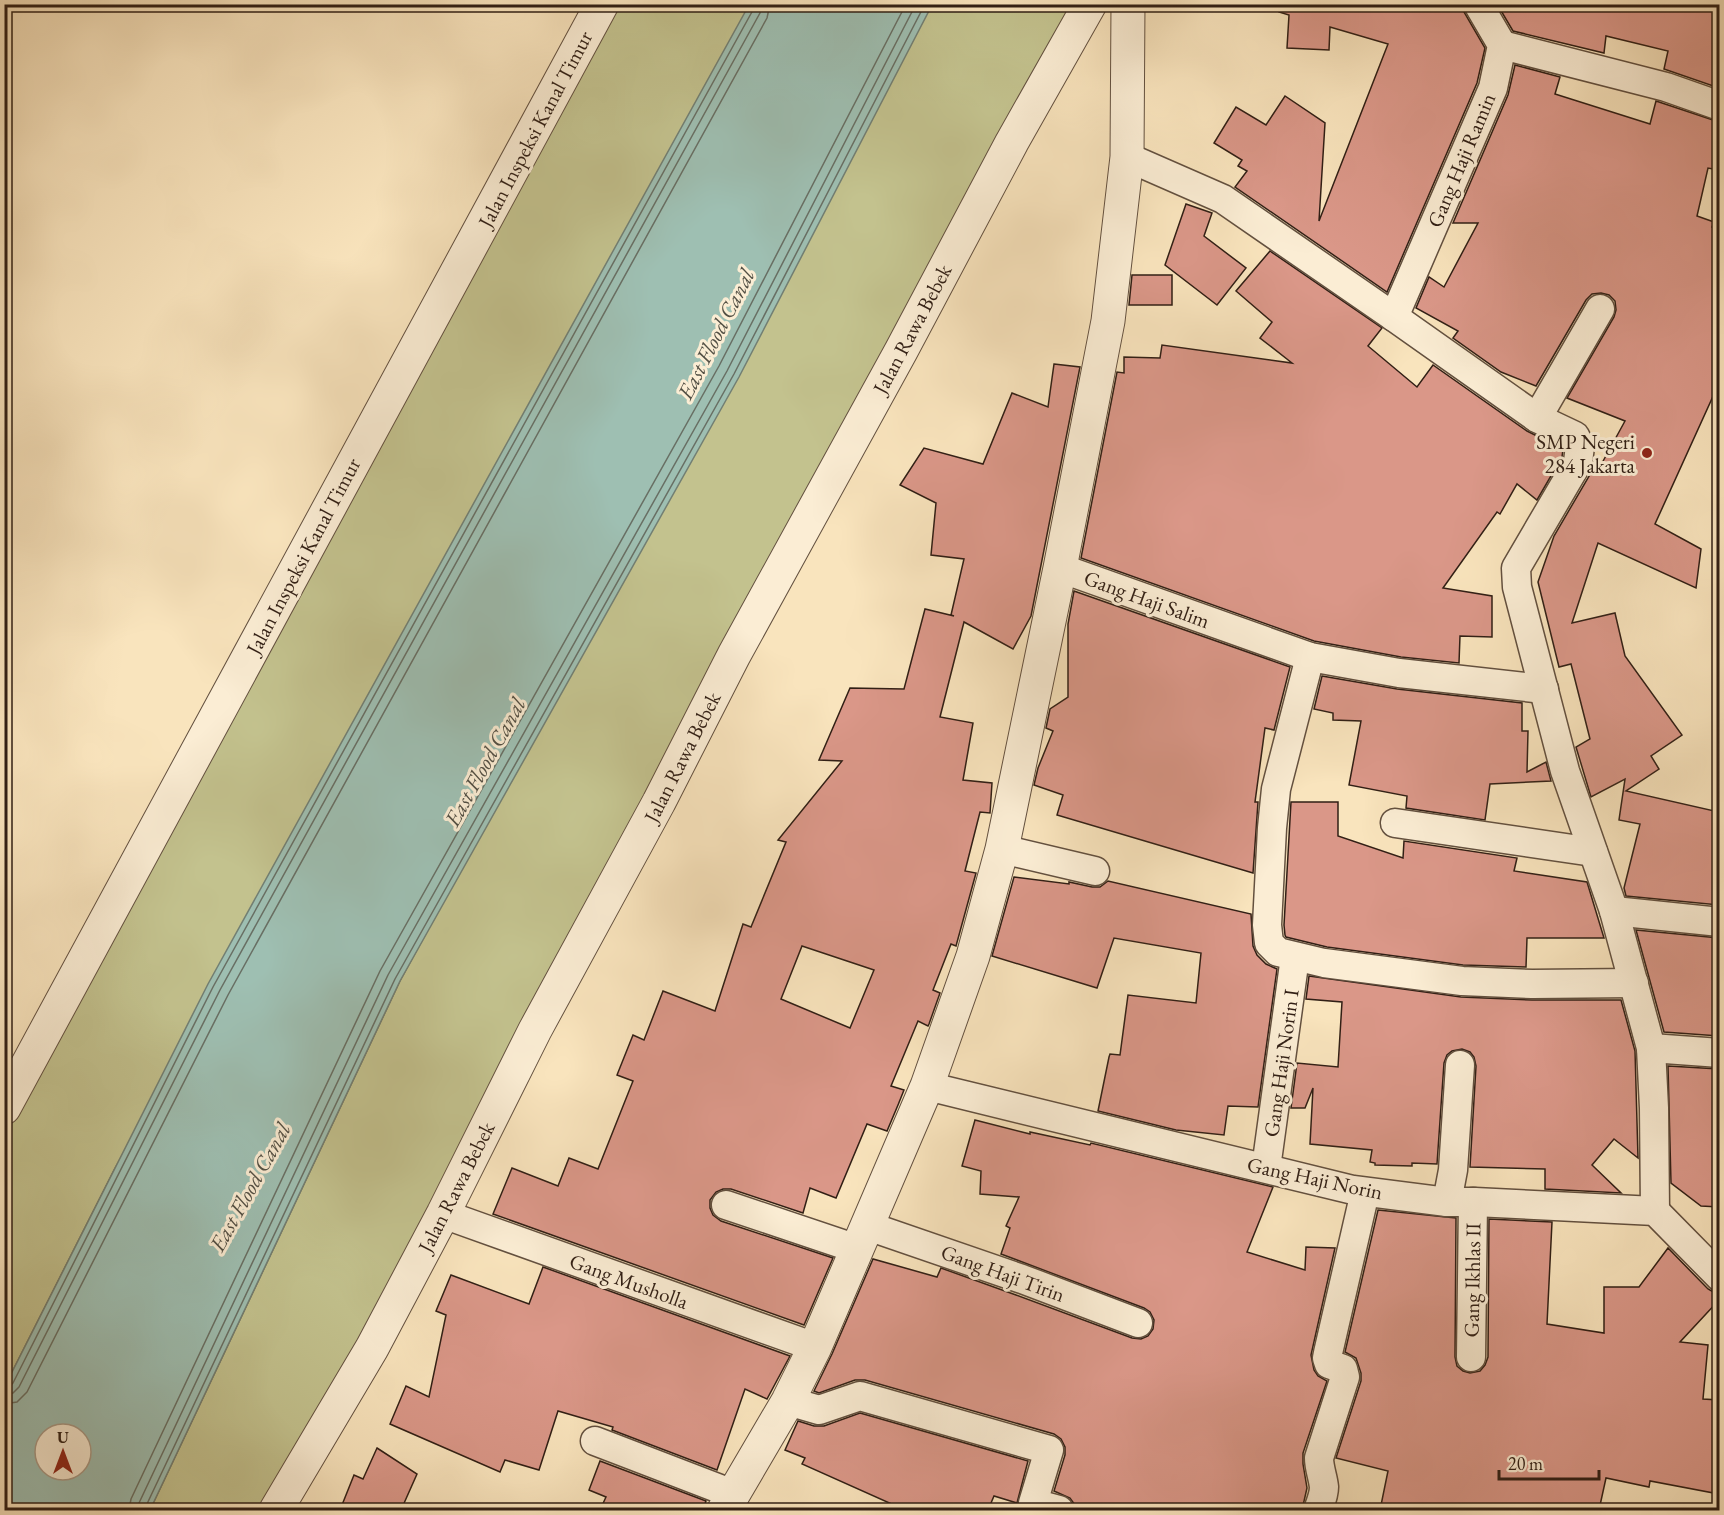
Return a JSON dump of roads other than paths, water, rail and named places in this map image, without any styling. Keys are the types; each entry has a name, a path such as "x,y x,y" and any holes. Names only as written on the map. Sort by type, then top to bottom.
{"street":[{"name":"Jalan Inspeksi Kanal Timur","path":"4,1108 602,4"},
{"name":"Jalan Rawa Bebek","path":"276,1510 372,1348 443,1214 535,1030 659,802 734,655 901,351 1012,142 1090,4"},
{"path":"595,1442 729,1502 788,1401 815,1347 927,1086 973,956 1002,849 1108,321 1127,157 1128,4"},
{"path":"1478,4 1502,45 1666,87 1719,106"},
{"name":"Gang Haji Ramin","path":"1394,317 1493,88 1502,45"},
{"path":"1127,157 1223,200 1537,418 1575,436 1580,446 1578,462 1516,568 1517,587 1565,771 1614,911 1651,1048 1655,1211 1719,1277"},
{"path":"1537,418 1600,309"},
{"name":"Gang Haji Salim","path":"1060,568 1310,657 1399,673 1544,689"},
{"path":"1310,657 1276,789 1269,871 1267,925 1269,943 1278,952 1324,963 1462,981 1532,984 1634,983"},
{"path":"1395,823 1593,852"},
{"path":"1002,849 1095,871"},
{"path":"1614,911 1719,922"},
{"name":"Gang Haji Norin I","path":"1266,1168 1295,957"},
{"path":"1651,1048 1719,1053"},
{"name":"Gang Ikhlas II","path":"1460,1065 1453,1170 1460,1202 1471,1358"},
{"name":"Gang Haji Norin","path":"927,1086 1353,1191 1460,1202 1655,1211"},
{"path":"1318,1510 1323,1497 1324,1485 1319,1458 1345,1377 1343,1369 1329,1364 1327,1358 1365,1192"},
{"name":"Gang Haji Tirin","path":"726,1205 862,1237 1022,1279 1138,1323"},
{"name":"Gang Musholla","path":"443,1214 815,1347"},
{"path":"788,1401 819,1410 860,1396 1049,1450 1033,1503 1059,1510"}],"water":[{"name":"East Flood Canal","path":"749,5 932,5 739,377 400,981 150,1510 5,1510 5,1386 208,984"}],"place":[{"name":"SMP Negeri 284 Jakarta","path":"1647,453"}]}
